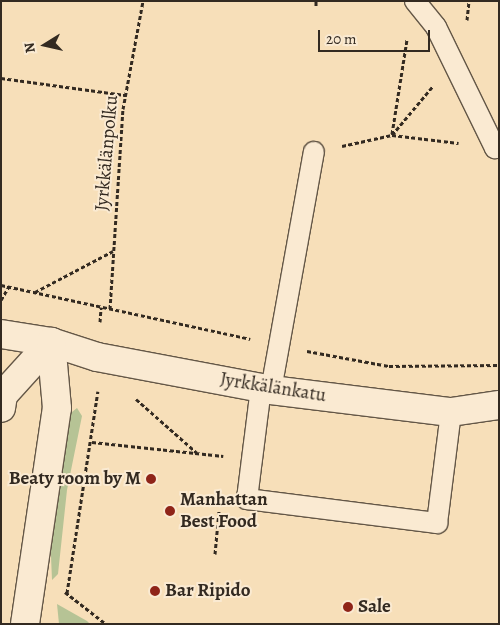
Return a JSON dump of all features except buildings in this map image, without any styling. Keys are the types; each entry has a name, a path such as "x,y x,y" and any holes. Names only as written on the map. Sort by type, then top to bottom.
{"street":[{"name":"Jyrkkälänkatu","path":"1,334 51,342 97,357 266,389 451,412 499,405"},
{"path":"1,408 3,395 51,342"},
{"path":"25,624 56,408 51,342"}],"lane":[{"path":"415,1 436,27 497,148"},
{"path":"314,152 251,458 247,499 437,523 451,412"}],"path":[{"name":"Jyrkkälänpolku","path":"110,309 125,95 143,1"},
{"path":"316,1 316,6"},
{"path":"392,134 409,30"},
{"path":"392,134 453,63"},
{"path":"1,78 125,95"},
{"path":"314,152 392,134 497,148"},
{"path":"35,292 114,251"},
{"path":"1,300 9,286"},
{"path":"67,592 98,402 97,357 101,307"},
{"path":"133,397 197,453"},
{"path":"92,442 251,458"}],"green space":[{"path":"77,408 82,416 67,490 58,574 52,580 50,533 67,416"},
{"path":"57,604 87,621 90,624 59,624"}],"place":[{"name":"Beaty room by M","path":"151,479"},
{"name":"Manhattan Best Food","path":"170,511"},
{"name":"Bar Ripido","path":"155,591"},
{"name":"Sale","path":"348,607"}]}
